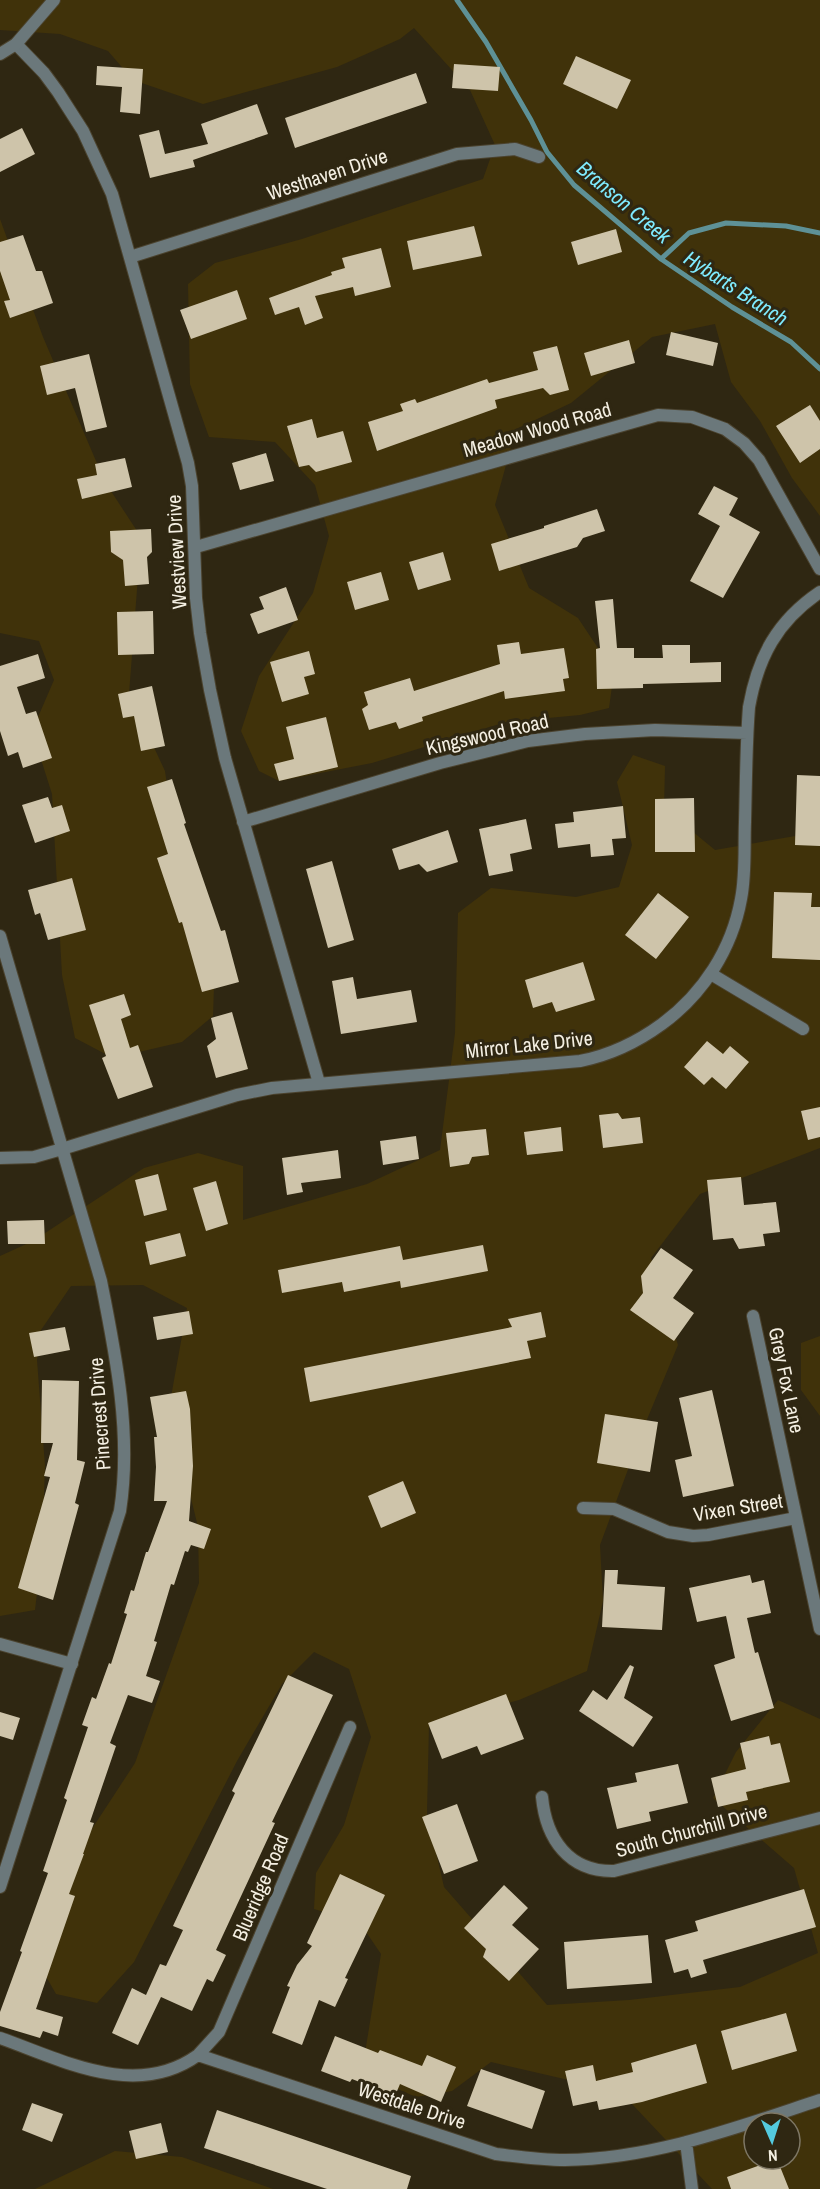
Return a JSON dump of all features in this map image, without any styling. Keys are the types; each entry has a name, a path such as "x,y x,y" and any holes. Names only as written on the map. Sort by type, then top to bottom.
{"street":[{"path":"0,54 15,44 54,0"},
{"name":"Westview Drive","path":"15,44 44,73 83,131 112,194 188,463 192,486 196,548 196,598 204,656 225,758 318,1083"},
{"name":"Westhaven Drive","path":"130,257 446,157 515,149 539,157"},
{"name":"Meadow Wood Road","path":"196,548 658,415 681,415 714,424 744,443 759,460 820,569"},
{"name":"Mirror Lake Drive","path":"0,1158 34,1157 237,1095 272,1088 580,1061 603,1056 644,1037 690,1000 711,974 728,943 741,898 744,875 747,733 753,684 765,652 784,623 800,606 820,591"},
{"name":"Kingswood Road","path":"243,822 440,763 528,741 585,734 655,730 747,733"},
{"name":"Pinecrest Drive","path":"0,936 100,1281 112,1338 120,1396 124,1488 120,1511 0,1887"},
{"path":"711,974 803,1029"},
{"name":"Grey Fox Lane","path":"753,1316 820,1629"},
{"name":"Vixen Street","path":"583,1508 614,1509 668,1532 693,1536 796,1518"},
{"path":"0,1644 72,1664"},
{"name":"Blueridge Road","path":"198,2055 219,2032 350,1727"},
{"name":"South Churchill Drive","path":"542,1797 546,1820 555,1841 571,1859 602,1872 614,1871 820,1818"},
{"path":"0,2038 100,2073 122,2076 157,2074 179,2067 198,2055"},
{"name":"Westdale Drive","path":"198,2055 496,2154 531,2159 600,2158 686,2142 820,2100"},
{"path":"686,2142 692,2189"}],"shaded area":[{"path":"0,0 820,0 820,516 792,478 760,421 731,382 715,324 652,337 571,403 516,429 495,505 529,588 578,618 614,672 609,708 580,715 506,722 372,763 279,781 259,771 241,731 259,676 313,593 329,536 315,485 275,442 209,437 190,384 188,284 215,263 302,239 483,179 495,145 470,90 414,28 400,39 337,67 203,104 133,80 108,51 60,34 0,30"},
{"path":"0,219 43,337 105,482 141,537 129,694 165,771 181,881 215,957 213,1016 182,1042 113,1058 75,1038 62,975 52,794 32,731 54,680 39,641 0,633"},
{"path":"633,755 665,766 664,808 715,850 801,835 820,838 820,1148 700,1194 651,1258 678,1345 643,1429 600,1545 603,1601 587,1671 519,1700 429,1724 427,1813 444,1887 547,2005 629,2000 740,1987 818,1953 794,1868 713,1798 736,1752 778,1700 820,1719 820,2189 712,2189 632,2104 612,2090 491,2062 452,2091 416,2097 384,2083 365,2053 381,1954 360,1923 314,1909 316,1873 344,1825 371,1737 349,1669 314,1652 282,1684 237,1761 134,1962 97,2003 56,1994 32,1952 67,1867 135,1763 199,1583 198,1527 169,1408 187,1308 143,1285 71,1286 41,1330 37,1360 45,1466 42,1550 35,1610 0,1616 0,1256 33,1241 144,1168 198,1153 243,1166 243,1220 367,1184 440,1150 455,1033 458,913 491,888 576,897 619,887 632,845 617,782"},
{"path":"820,1336 820,1416 801,1390 801,1343"},
{"path":"115,2151 182,2157 273,2189 35,2189"}],"building":[{"path":"576,56 631,80 617,109 563,84"},
{"path":"454,64 500,67 498,91 452,88"},
{"path":"97,66 143,69 140,114 120,112 122,87 96,85"},
{"path":"416,73 427,103 295,148 285,118"},
{"path":"257,104 268,134 193,160 195,167 150,178 139,135 159,130 165,154 208,144 201,124"},
{"path":"22,128 35,154 0,172 0,139"},
{"path":"474,226 482,256 413,270 407,241"},
{"path":"616,229 622,252 578,265 571,242"},
{"path":"23,235 36,271 42,271 53,303 10,318 4,301 10,300 0,271 0,242"},
{"path":"381,248 391,287 355,296 353,287 315,296 323,318 305,325 299,307 275,315 269,298 345,268 342,258"},
{"path":"237,290 247,319 191,339 180,310"},
{"path":"671,332 718,343 713,366 666,355"},
{"path":"629,340 635,363 591,376 584,353"},
{"path":"557,346 569,390 550,395 543,388 495,400 497,408 377,451 368,422 403,411 400,404 415,399 417,403 487,379 489,383 538,370 533,352"},
{"path":"89,354 107,427 86,432 75,388 47,395 40,366"},
{"path":"810,405 820,421 820,449 800,463 776,426"},
{"path":"312,419 317,438 343,431 352,462 316,472 309,465 299,467 287,426"},
{"path":"266,453 274,481 240,490 232,463"},
{"path":"125,458 132,487 82,499 77,479 97,475 95,464"},
{"path":"714,486 738,498 729,515 760,532 723,598 690,581 720,526 698,514"},
{"path":"597,509 605,531 583,538 577,547 499,571 491,544"},
{"path":"151,529 152,552 147,557 149,584 125,586 123,560 111,552 110,531"},
{"path":"443,552 451,580 418,590 409,562"},
{"path":"381,572 389,600 355,610 347,582"},
{"path":"286,587 298,620 258,634 250,614 264,609 259,597"},
{"path":"613,599 617,648 634,648 634,658 663,658 662,645 690,645 690,663 721,662 721,682 643,684 643,688 597,689 596,649 600,648 595,601"},
{"path":"153,611 154,654 118,655 117,612"},
{"path":"519,642 521,654 564,648 569,678 563,679 565,691 505,699 504,691 422,717 423,721 399,729 396,722 369,730 362,709 368,705 364,692 410,678 414,691 500,664 497,645"},
{"path":"309,651 315,674 304,677 309,694 282,702 270,662"},
{"path":"38,654 45,678 17,687 26,714 36,711 52,758 23,768 18,752 8,756 0,731 0,666"},
{"path":"152,686 165,746 141,751 134,716 123,718 118,694"},
{"path":"326,717 338,767 279,781 274,764 294,759 286,727"},
{"path":"797,775 820,776 820,846 795,845"},
{"path":"172,779 186,823 184,824 221,931 225,930 239,982 202,992 182,922 179,923 157,858 168,854 147,787"},
{"path":"48,797 52,808 62,805 70,831 35,843 22,805"},
{"path":"694,798 695,852 655,852 655,799"},
{"path":"623,806 626,838 612,839 614,855 591,857 590,844 558,848 555,824 574,822 573,812"},
{"path":"526,819 532,849 510,854 513,871 489,876 479,829"},
{"path":"448,830 458,862 427,872 419,864 399,870 392,849"},
{"path":"332,861 354,940 328,948 306,869"},
{"path":"72,878 86,930 48,940 40,913 35,915 28,890"},
{"path":"774,892 812,893 811,907 820,907 820,960 772,958"},
{"path":"658,893 689,917 656,959 625,935"},
{"path":"583,962 595,1000 556,1012 552,1002 533,1008 525,980"},
{"path":"353,977 357,999 411,990 417,1022 341,1034 332,981"},
{"path":"124,994 131,1015 121,1019 130,1048 138,1045 153,1087 118,1099 102,1058 106,1056 89,1005"},
{"path":"232,1012 248,1069 216,1078 207,1046 216,1039 211,1018"},
{"path":"707,1041 723,1054 730,1046 749,1062 726,1089 712,1077 704,1085 684,1067"},
{"path":"820,1107 820,1137 808,1140 801,1111"},
{"path":"618,1113 622,1119 640,1117 643,1143 603,1148 599,1115"},
{"path":"561,1127 563,1151 527,1155 524,1132"},
{"path":"486,1129 489,1155 472,1157 469,1164 450,1167 446,1133"},
{"path":"416,1136 419,1159 383,1165 380,1141"},
{"path":"338,1150 341,1178 301,1183 303,1192 287,1195 282,1158"},
{"path":"158,1174 167,1210 144,1216 135,1180"},
{"path":"741,1177 744,1205 776,1202 780,1232 763,1234 765,1246 739,1249 733,1238 713,1240 707,1180"},
{"path":"216,1181 228,1224 206,1231 193,1188"},
{"path":"44,1220 45,1244 8,1244 7,1221"},
{"path":"180,1233 186,1256 150,1265 145,1242"},
{"path":"483,1245 488,1271 401,1288 400,1281 344,1292 342,1282 282,1293 278,1270 400,1246 403,1260"},
{"path":"661,1248 693,1270 673,1298 694,1313 674,1341 630,1310 643,1293 641,1276"},
{"path":"189,1311 193,1334 157,1340 153,1317"},
{"path":"541,1312 546,1337 527,1341 531,1358 310,1402 304,1368 512,1327 508,1319"},
{"path":"65,1327 70,1350 34,1357 29,1333"},
{"path":"42,1380 79,1381 77,1460 85,1462 75,1503 79,1505 53,1600 18,1588 50,1477 44,1476 53,1443 41,1443"},
{"path":"712,1390 734,1486 683,1497 675,1460 692,1456 679,1398"},
{"path":"186,1391 190,1409 193,1466 189,1521 211,1529 204,1549 191,1545 188,1552 185,1551 174,1585 171,1584 146,1676 160,1681 152,1703 128,1695 110,1743 116,1746 90,1822 94,1823 69,1894 75,1896 36,2009 63,2017 58,2036 43,2031 40,2038 0,2026 0,2012 48,1873 43,1871 88,1727 82,1725 92,1697 96,1699 109,1663 111,1664 127,1614 124,1613 131,1590 134,1591 146,1552 148,1552 167,1501 154,1501 156,1467 154,1437 157,1437 150,1397"},
{"path":"605,1414 658,1422 650,1472 597,1463"},
{"path":"403,1481 416,1513 381,1528 368,1496"},
{"path":"605,1570 618,1570 617,1584 665,1587 662,1630 602,1627"},
{"path":"750,1575 752,1583 764,1580 771,1613 747,1618 755,1653 758,1652 774,1708 731,1721 714,1665 735,1658 726,1616 697,1622 689,1588"},
{"path":"630,1665 634,1667 624,1698 653,1717 633,1747 579,1711 593,1690 607,1700"},
{"path":"288,1675 333,1695 272,1822 275,1823 216,1950 226,1955 213,1982 207,1979 192,2011 161,1997 138,2045 112,2033 132,1988 146,1995 160,1964 166,1966 183,1930 173,1926 235,1793 232,1791"},
{"path":"506,1694 524,1739 481,1755 477,1746 442,1759 428,1723"},
{"path":"0,1712 20,1718 13,1740 0,1736"},
{"path":"769,1736 771,1745 780,1743 790,1782 746,1792 748,1800 718,1807 711,1778 746,1769 740,1743"},
{"path":"678,1764 688,1803 649,1812 651,1821 617,1829 607,1788 637,1782 635,1773"},
{"path":"457,1804 478,1861 444,1874 422,1817"},
{"path":"340,1874 385,1895 345,1978 348,1979 335,2007 319,2000 302,2045 272,2033 290,1987 287,1986 297,1965 312,1946 307,1943"},
{"path":"504,1885 528,1908 512,1925 539,1949 509,1981 483,1957 486,1949 464,1928"},
{"path":"804,1889 816,1927 703,1960 707,1973 691,1978 688,1969 674,1973 665,1940 698,1931 695,1921"},
{"path":"648,1935 652,1983 567,1989 564,1942"},
{"path":"786,2013 797,2051 732,2070 721,2031"},
{"path":"335,2036 378,2053 380,2050 422,2066 427,2055 456,2067 441,2102 400,2084 395,2096 352,2079 350,2082 321,2071"},
{"path":"696,2044 707,2083 642,2102 599,2110 597,2101 573,2106 565,2071 593,2065 596,2081 633,2072 631,2063"},
{"path":"481,2069 545,2091 532,2129 467,2106"},
{"path":"32,2103 63,2114 52,2142 22,2130"},
{"path":"217,2110 411,2176 407,2189 327,2189 204,2148"},
{"path":"161,2123 168,2152 136,2159 129,2131"},
{"path":"744,2171 782,2171 789,2189 731,2189 727,2177"}],"waterway":[{"name":"Branson Creek","path":"457,0 486,42 547,152 574,185 661,259 732,307 791,342 820,369"},
{"name":"Branson Creek","path":"661,259 689,233 726,223 786,226 820,233"}],"water label":[{"name":"Hybarts Branch","path":"736,288"}]}
